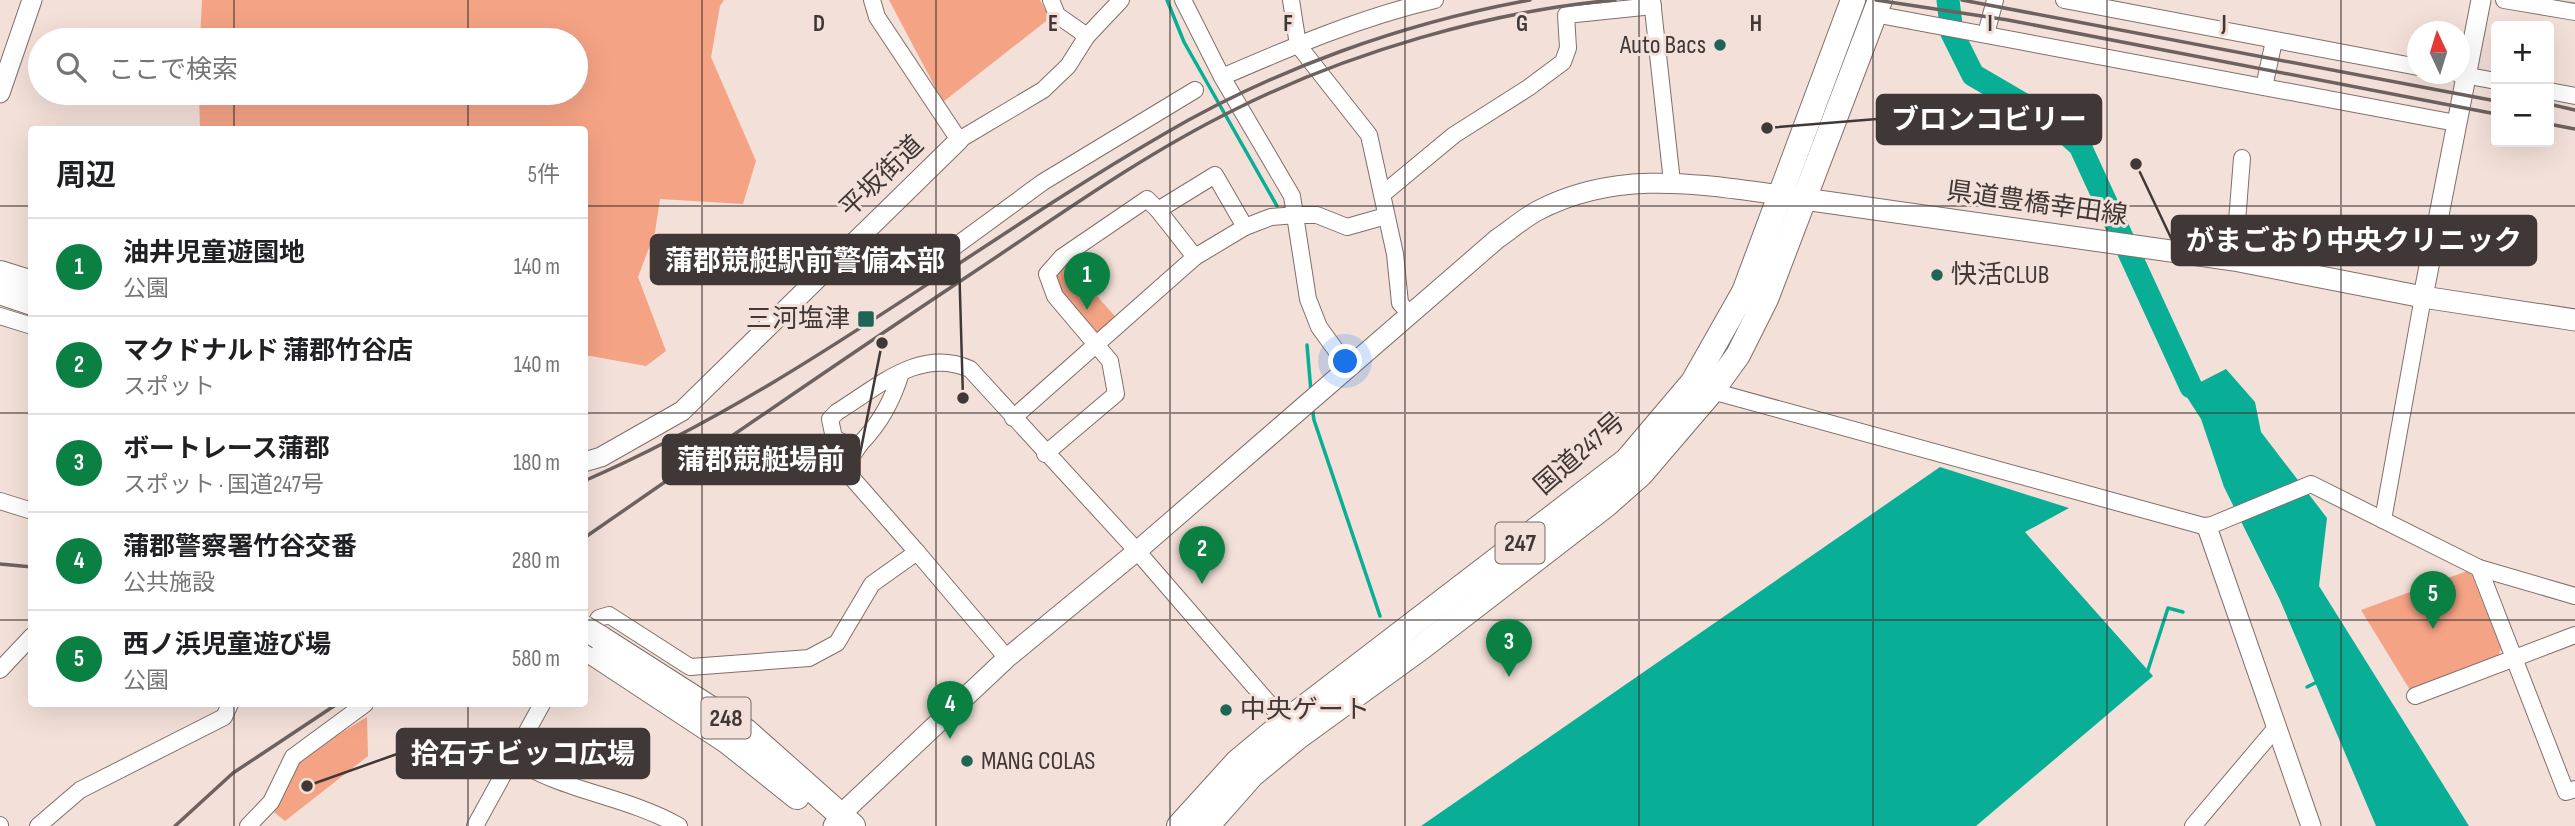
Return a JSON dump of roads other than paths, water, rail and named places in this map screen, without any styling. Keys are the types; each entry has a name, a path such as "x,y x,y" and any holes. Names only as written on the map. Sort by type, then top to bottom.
{"highway":[{"name":"国道247号","path":"1207,826 1252,775 1298,737 1422,647 1606,505 1641,474 1712,391 1738,355 1766,299 1793,197 1853,0"},
{"name":"国道247号","path":"1179,826 1237,762 1285,722 1627,460 1693,382 1716,347 1793,197 1877,7"},
{"path":"0,273 28,282"},
{"path":"0,292 28,302"},
{"name":"248","path":"588,640 746,732 794,772 838,823"}],"main road":[{"name":"県道豊橋幸田線","path":"1793,197 2234,260 2423,297 2575,320"}],"street":[{"path":"0,93 32,0"},
{"path":"872,0 877,17 959,140"},
{"path":"1051,0 1057,15 1087,36"},
{"name":"平坂街道","path":"588,461 601,457 682,411 959,140 1043,90 1068,66 1087,36 1121,0"},
{"path":"1183,0 1222,77 1292,196 1308,299 1319,327 1348,367"},
{"path":"1291,0 1298,44 1369,135 1384,193 1386,216 1395,254 1400,303 1409,313"},
{"path":"1222,77 1298,44 1435,0"},
{"path":"1978,33 1995,0"},
{"path":"2064,0 2407,64"},
{"path":"2470,45 2481,0"},
{"path":"2504,0 2575,12"},
{"path":"1384,193 1454,135 1528,88 1563,62 1568,48 1566,15 1652,3 1672,182"},
{"path":"1877,7 1937,26 2456,123"},
{"path":"2264,87 2274,41"},
{"path":"2470,75 2491,80"},
{"path":"2383,520 2462,84"},
{"path":"861,234 900,271 909,274 920,272 1043,182 1195,90"},
{"path":"2554,92 2575,96"},
{"path":"2234,260 2242,158"},
{"path":"1157,210 1215,175 1245,227"},
{"path":"838,823 1007,658 1136,551 1409,313 1497,239 1537,211 1612,186 1641,181 1672,182 1793,197"},
{"path":"1045,454 1116,394 1110,360 1095,346 1055,296 1047,274 1062,257 1147,199 1195,257"},
{"path":"1013,418 1195,257 1245,227 1271,217 1317,215 1347,227 1386,216"},
{"path":"0,316 28,325"},
{"path":"860,444 848,445 834,438 830,419 919,363 953,362 970,369 1136,551 1285,722"},
{"path":"901,373 891,403 876,427 852,456 852,478 1007,658"},
{"path":"1712,391 2207,527 2311,484 2479,568 2575,596"},
{"path":"0,501 28,510"},
{"path":"2207,527 2275,729 2311,826"},
{"path":"588,640 599,618 609,615 690,667 808,658 837,643 872,584 917,551"},
{"path":"2479,568 2566,792 2575,789"},
{"path":"2415,696 2575,635"},
{"path":"0,670 28,640"},
{"path":"38,826 80,790 224,717 229,707"},
{"path":"248,826 271,802 293,757 361,707"},
{"path":"475,826 540,707"},
{"path":"2193,826 2275,729"},
{"path":"513,759 538,775 657,813 679,826"}],"waterway":[{"path":"1167,0 1184,42 1277,206"},
{"path":"1948,0 1952,33 1973,75 2052,121 2080,146 2191,387"},
{"path":"1307,345 1311,392"},
{"path":"1312,407 1314,420 1380,616"},
{"path":"2147,673 2168,608 2183,612"},
{"path":"2307,687 2315,683"}],"railway":[{"path":"588,479 661,445 735,405 879,316 1092,178 1206,111 1250,89 1341,51 1435,22 1530,0"},
{"path":"588,535 1065,211 1200,127 1325,70 1421,38 1519,14 1615,0"},
{"path":"1876,0 2008,20 2491,113"},
{"path":"1962,0 2491,100"},
{"path":"2554,105 2575,110"},
{"path":"2554,125 2575,129"},
{"path":"0,564 28,567"},
{"path":"175,826 233,773 332,707"}],"place":[{"name":"Auto Bacs","path":"1720,45"},
{"name":"ブロンコビリー","path":"1767,128"},
{"name":"がまごおり中央クリニック","path":"2136,164"},
{"name":"快活CLUB","path":"1937,275"},
{"name":"油井児童遊園地","path":"1087,310"},
{"name":"三河塩津","path":"866,319"},
{"name":"蒲郡競艇場前","path":"882,343"},
{"name":"蒲郡競艇駅前警備本部","path":"963,398"},
{"name":"マクドナルド 蒲郡竹谷店","path":"1202,584"},
{"name":"西ノ浜児童遊び場","path":"2433,629"},
{"name":"ボートレース蒲郡","path":"1509,677"},
{"name":"中央ゲート","path":"1226,710"},
{"name":"蒲郡警察署竹谷交番","path":"950,739"},
{"name":"MANG COLAS","path":"967,761"},
{"name":"拾石チビッコ広場","path":"307,786"}]}
